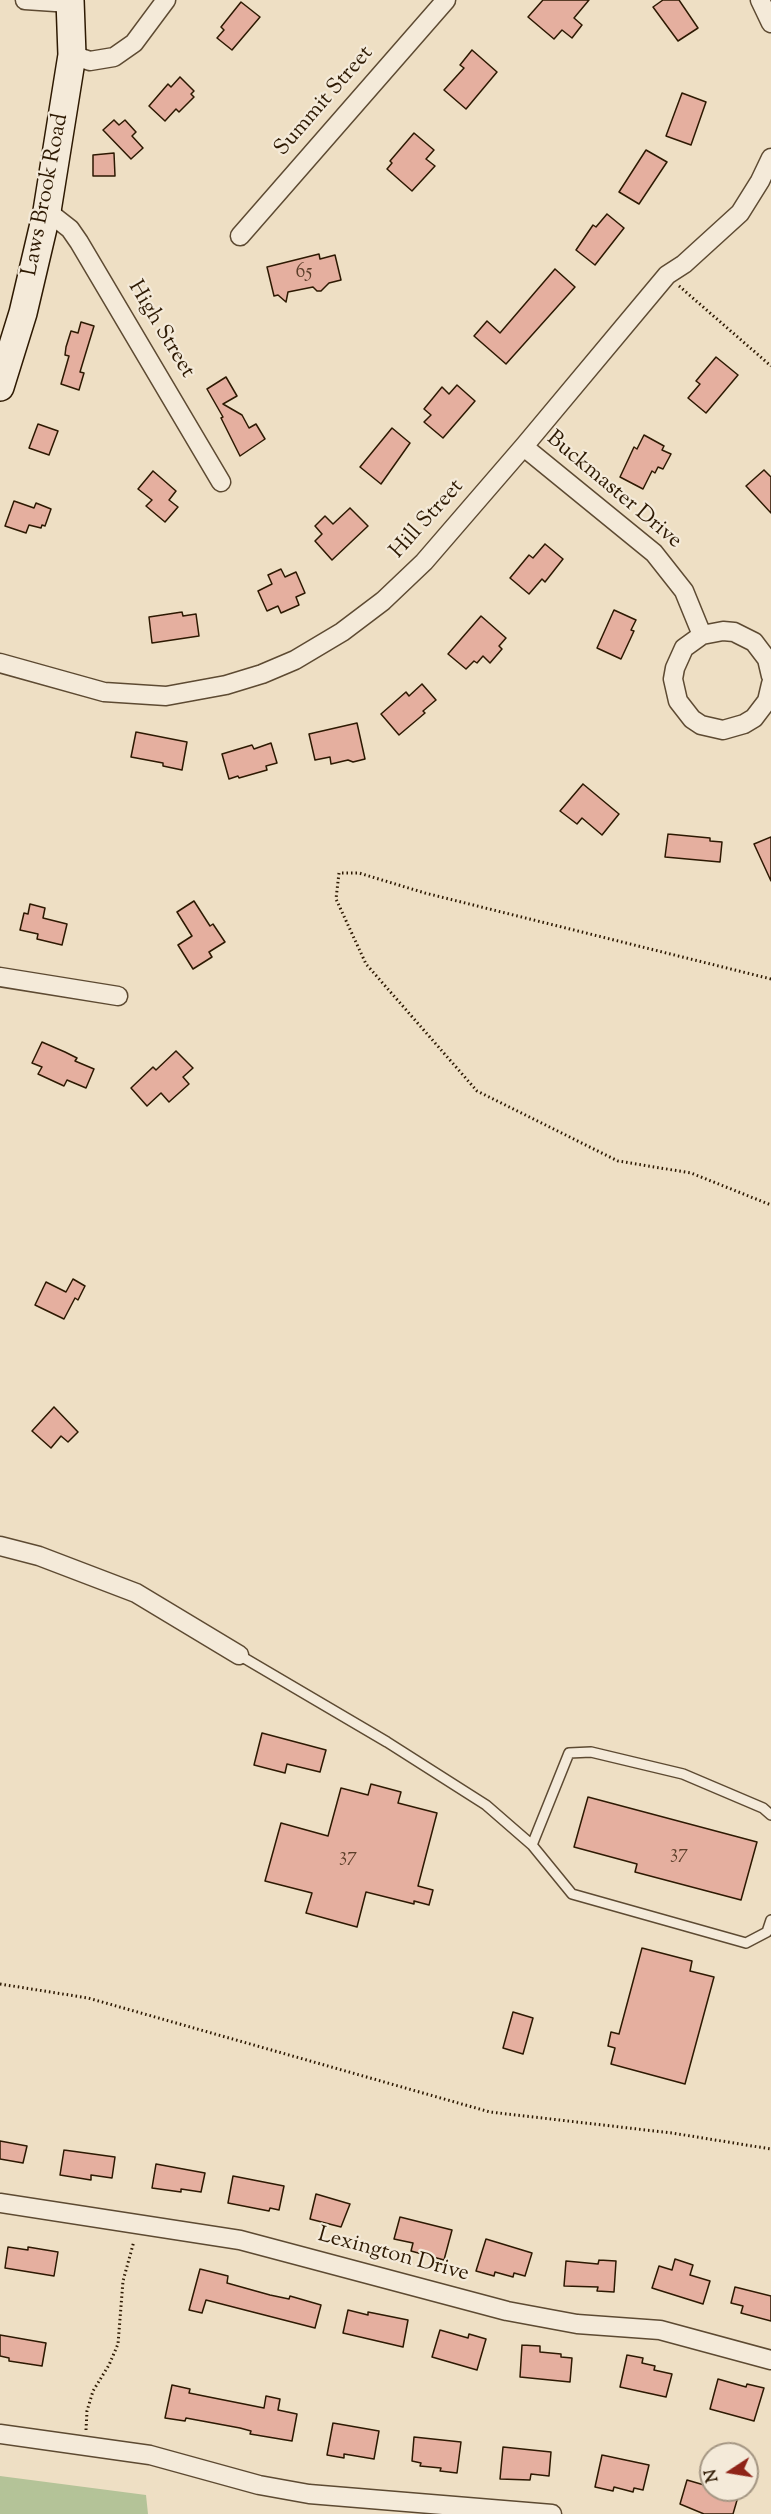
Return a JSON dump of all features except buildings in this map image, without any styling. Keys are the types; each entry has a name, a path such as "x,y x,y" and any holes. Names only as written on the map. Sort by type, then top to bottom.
{"street":[{"path":"25,0 70,1"},
{"path":"72,55 90,61 114,57 134,43 166,0"},
{"name":"Summit Street","path":"240,236 446,0"},
{"path":"760,0 771,23"},
{"name":"Laws Brook Road","path":"0,387 22,312 47,211 72,55 70,1"},
{"name":"Hill Street","path":"0,663 104,692 166,696 196,691 262,674 318,647 383,601 424,562 524,447 667,275 684,264 740,213 771,158"},
{"name":"High Street","path":"47,211 70,229 79,242 221,482"},
{"name":"Buckmaster Drive","path":"524,447 654,553 684,591 702,635"},
{"path":"771,676 767,659 761,650 744,636 723,631 702,635 684,648 675,668 673,680 678,701 692,719 701,725 723,730 744,724 761,711 767,701 771,684"},
{"path":"0,977 118,996"},
{"path":"0,1546 39,1556 136,1593 239,1655"},
{"name":"Lexington Drive","path":"0,2203 240,2240 531,2316 577,2324 660,2330 771,2360"},
{"path":"0,2434 160,2458 259,2485 309,2494 552,2514"}],"lane":[{"path":"239,1655 387,1742 486,1805 532,1845 572,1894 746,1943 767,1932 771,1920"},
{"path":"532,1845 569,1753 591,1752 683,1774 763,1808 771,1815"}],"path":[{"path":"667,275 771,366"},
{"path":"771,979 425,893 359,873 339,873 336,899 366,964 477,1091 618,1161 691,1173 771,1205"},
{"path":"0,1984 88,1998 490,2112 672,2133 771,2149"},
{"path":"85,2438 87,2411 93,2391 109,2365 118,2344 123,2281 138,2223"}],"green space":[{"path":"0,2476 146,2495 148,2514 0,2514"}]}
